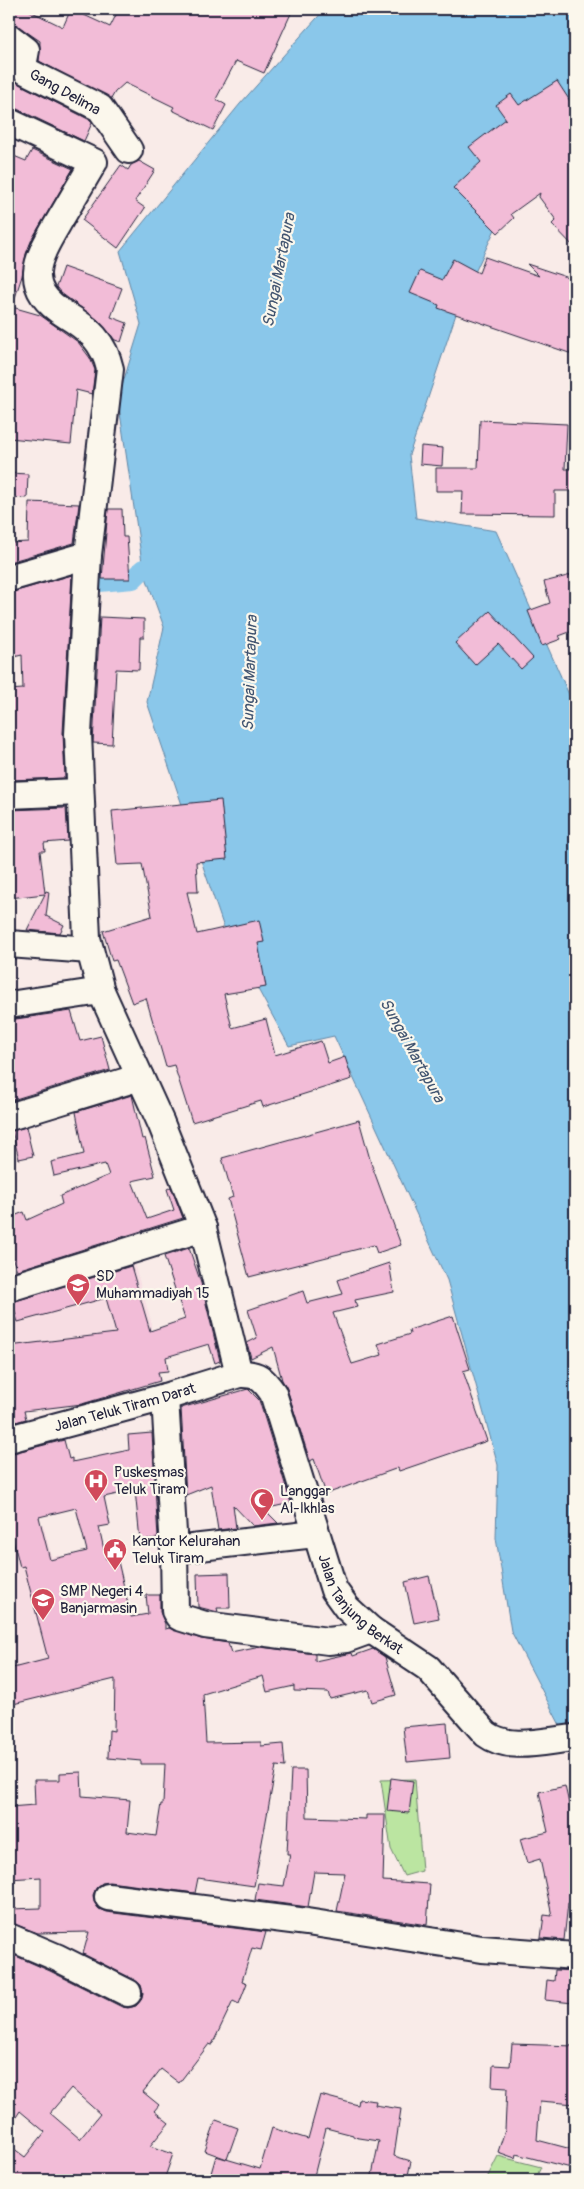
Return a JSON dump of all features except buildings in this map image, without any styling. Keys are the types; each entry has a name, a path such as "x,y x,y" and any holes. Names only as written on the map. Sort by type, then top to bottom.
{"street":[{"name":"Gang Delima","path":"9,37 26,50 23,66 26,72 100,108 129,150"},
{"path":"9,122 94,162 41,252 37,270 38,281 45,299 53,308 85,327 95,337 104,348 110,369 87,562 78,734 79,792 87,938 101,991 161,1123 203,1228 239,1374"},
{"path":"9,578 87,562"},
{"path":"9,796 79,792"},
{"path":"9,944 90,950"},
{"path":"9,1005 101,991"},
{"path":"9,1117 140,1077"},
{"path":"9,1288 203,1228"},
{"name":"Jalan Tanjung Berkat","path":"239,1374 251,1373 263,1379 273,1393 315,1534 334,1590 347,1608 372,1630 428,1668 492,1739 517,1743 575,1738"},
{"name":"Jalan Teluk Tiram Darat","path":"9,1439 166,1397 239,1374"},
{"path":"166,1397 174,1550 175,1611 178,1617 206,1625 328,1641 346,1640 372,1630"},
{"path":"174,1550 315,1534"},
{"path":"108,1897 306,1922 482,1950 575,1956"},
{"path":"9,1937 56,1957 128,1993"}],"shaded area":[{"name":"SD Muhammadiyah 15","path":"131,1253 151,1321 151,1359 9,1377 9,1291"},
{"name":"SMP Negeri 4 Banjarmasin","path":"43,1524 52,1557 60,1555 94,1685 9,1706 9,1533"}],"green space":[{"path":"415,1779 422,1871 404,1876 391,1849 381,1780"},
{"path":"498,2156 541,2167 535,2180 486,2180"}],"water":[{"name":"Sungai Martapura","path":"325,9 575,9 575,138 497,225 457,311 409,455 416,518 496,531 575,708 575,1730 562,1729 511,1631 496,1538 498,1465 447,1280 334,1036 289,1046 223,925 147,702 164,627 143,569 118,399 141,324 120,251 240,104"}],"waterway":[{"path":"9,609 88,583 133,579 143,569 170,564"}],"place":[{"name":"SD Muhammadiyah 15","path":"78,1306"},
{"name":"Puskesmas Teluk Tiram","path":"96,1502"},
{"name":"Langgar Al-Ikhlas","path":"262,1521"},
{"name":"Kantor Kelurahan Teluk Tiram","path":"115,1571"},
{"name":"SMP Negeri 4 Banjarmasin","path":"43,1621"}]}
